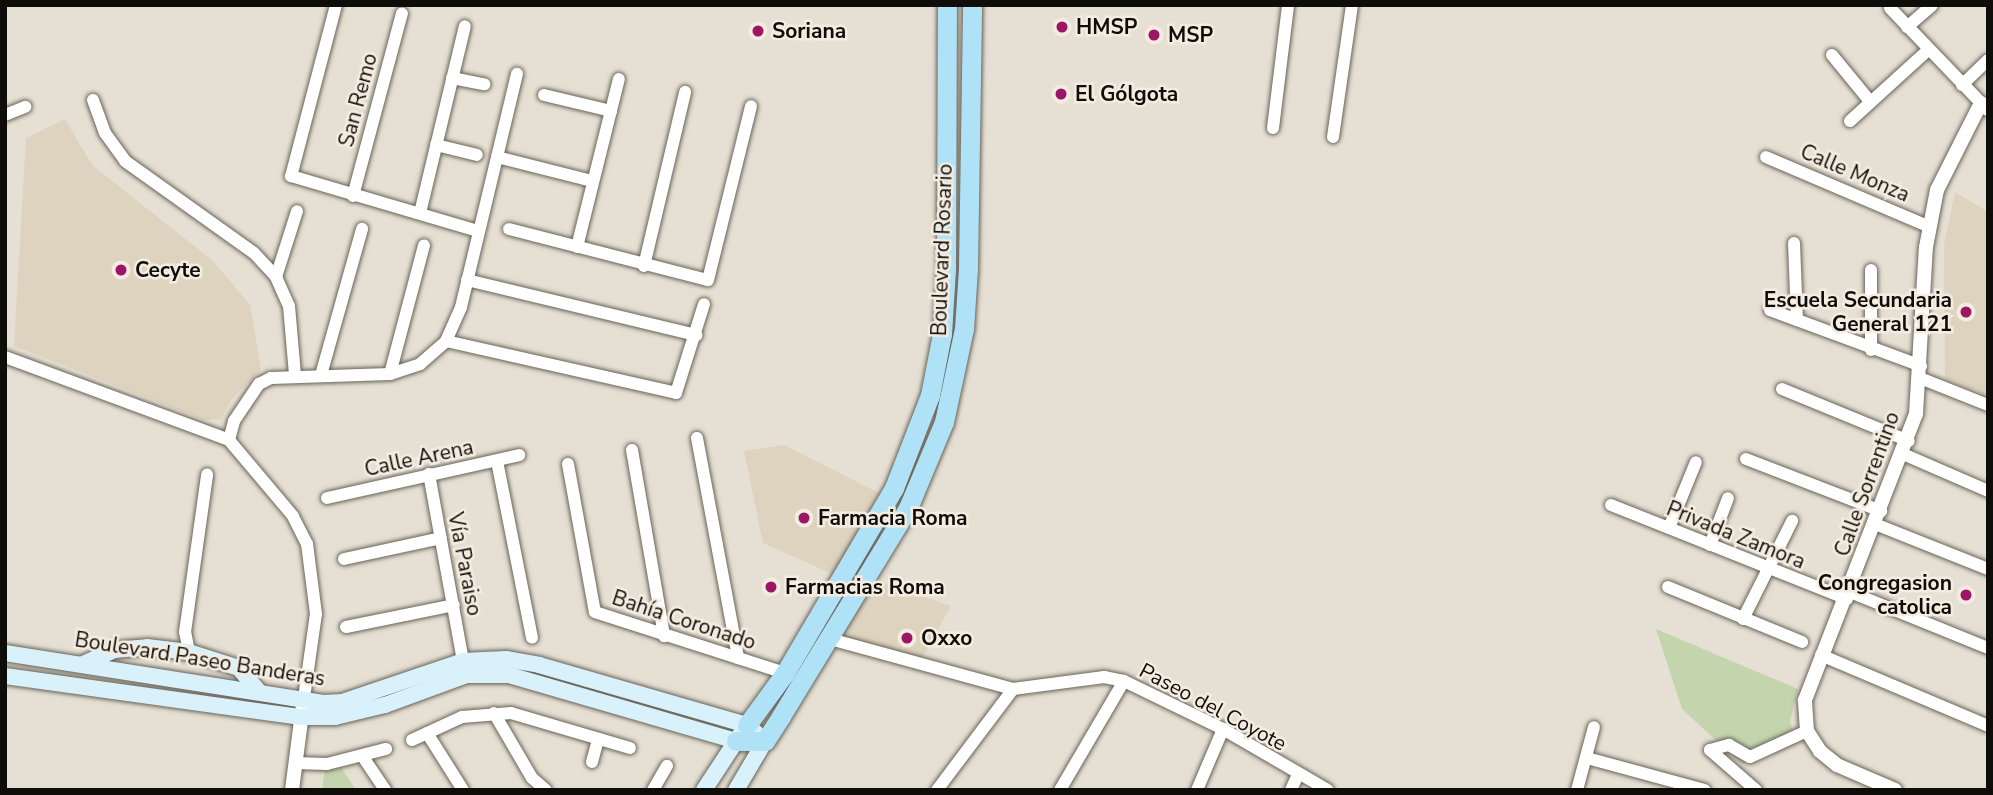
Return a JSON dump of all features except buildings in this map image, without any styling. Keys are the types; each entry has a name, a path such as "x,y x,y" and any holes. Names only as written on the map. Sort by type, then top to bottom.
{"main road":[{"name":"Boulevard Rosario","path":"742,733 785,673 857,554 907,456 930,395 942,334 947,5"},
{"name":"Boulevard Rosario","path":"765,741 908,508 952,397 964,329 972,5"},
{"path":"907,456 927,464"},
{"path":"83,664 114,650 190,652 239,668 259,692"},
{"name":"Boulevard Paseo Banderas","path":"5,653 342,702 463,662 506,659 539,665 765,741"},
{"name":"Boulevard Paseo Banderas","path":"5,676 301,717 335,717 385,705 467,676 509,676 742,733"},
{"path":"704,790 742,733"},
{"path":"736,790 765,741"}],"street":[{"path":"336,5 291,176 478,231"},
{"path":"1273,128 1288,5"},
{"path":"1333,137 1352,5"},
{"path":"1907,27 1932,5"},
{"name":"Calle Sorrentino","path":"1807,732 1805,700 1906,448 1921,372 1928,226 1952,154 1984,106 1890,8"},
{"name":"San Remo","path":"352,196 402,13"},
{"path":"420,214 465,26"},
{"path":"1850,121 1869,100 1928,50"},
{"path":"1832,55 1869,100"},
{"path":"1962,85 1988,60"},
{"path":"229,440 234,421 259,384 271,378 295,375 390,374 421,364 446,341 467,280 517,74"},
{"path":"452,78 485,84"},
{"path":"577,247 619,79"},
{"path":"644,266 685,92"},
{"path":"544,95 611,111"},
{"path":"93,100 106,133 125,161 254,253 276,277 289,306 295,375"},
{"path":"509,229 644,266 708,280 751,106"},
{"path":"5,115 25,107"},
{"path":"436,145 477,155"},
{"path":"497,157 592,181"},
{"name":"Calle Monza","path":"1766,157 1928,226"},
{"path":"276,277 297,211"},
{"path":"321,375 362,229"},
{"path":"1794,243 1797,320"},
{"path":"390,374 425,245"},
{"path":"1871,270 1871,350"},
{"path":"467,280 696,335"},
{"path":"446,341 667,394 681,387 704,304"},
{"path":"1770,310 1871,350 1988,405"},
{"path":"5,357 229,440 293,516 307,544 316,614 292,790"},
{"path":"1782,389 1906,448 1988,491"},
{"path":"697,438 737,658"},
{"path":"632,450 664,636"},
{"name":"Calle Arena","path":"327,498 519,455"},
{"path":"1746,459 1988,569"},
{"path":"497,461 532,638"},
{"path":"1669,528 1696,462"},
{"name":"Bahía Coronado","path":"568,464 592,608 664,636 785,673"},
{"path":"190,652 185,632 207,474"},
{"name":"Vía Paraiso","path":"429,474 463,662"},
{"path":"1710,545 1728,498"},
{"name":"Privada Zamora","path":"1611,505 1769,569 1988,648"},
{"path":"1743,619 1792,521"},
{"path":"344,559 441,538"},
{"path":"1668,587 1802,642"},
{"path":"346,627 454,605"},
{"path":"170,650 185,632"},
{"name":"Paseo del Coyote","path":"830,639 1013,689 1104,677 1124,681 1223,729 1320,788"},
{"path":"1821,655 1988,726"},
{"path":"1060,790 1124,681"},
{"path":"937,790 1013,689"},
{"path":"494,713 532,778 546,790"},
{"path":"411,740 462,717 511,713 630,748"},
{"path":"1577,790 1594,727"},
{"path":"1197,790 1223,729"},
{"path":"1756,790 1710,750 1729,745 1750,757 1807,732 1820,751 1838,765 1895,790"},
{"path":"427,733 463,790"},
{"path":"592,762 597,739"},
{"path":"295,764 363,757 386,749"},
{"path":"363,757 385,790"},
{"path":"1587,758 1705,790"},
{"path":"653,790 667,766"},
{"path":"1291,790 1298,774"}],"shaded area":[{"name":"Cecyte","path":"65,119 92,165 212,260 250,305 261,369 231,400 221,419 204,420 14,346 26,138"},
{"name":"Escuela Secundaria General 121","path":"1955,192 1988,212 1988,395 1945,380 1944,245"},
{"path":"784,445 879,493 835,575 763,543 744,451"},
{"path":"875,580 951,606 922,658 840,636"}],"green space":[{"path":"1656,629 1798,689 1790,721 1796,744 1742,764 1682,709"},
{"path":"341,767 356,790 322,790 325,768"}],"place":[{"name":"HMSP","path":"1062,27"},
{"name":"Soriana","path":"758,31"},
{"name":"MSP","path":"1154,35"},
{"name":"El Gólgota","path":"1061,94"},
{"name":"Cecyte","path":"121,270"},
{"name":"Escuela Secundaria General 121","path":"1966,312"},
{"name":"Farmacia Roma","path":"804,518"},
{"name":"Farmacias Roma","path":"771,587"},
{"name":"Congregasion catolica","path":"1966,595"},
{"name":"Oxxo","path":"907,638"}]}
